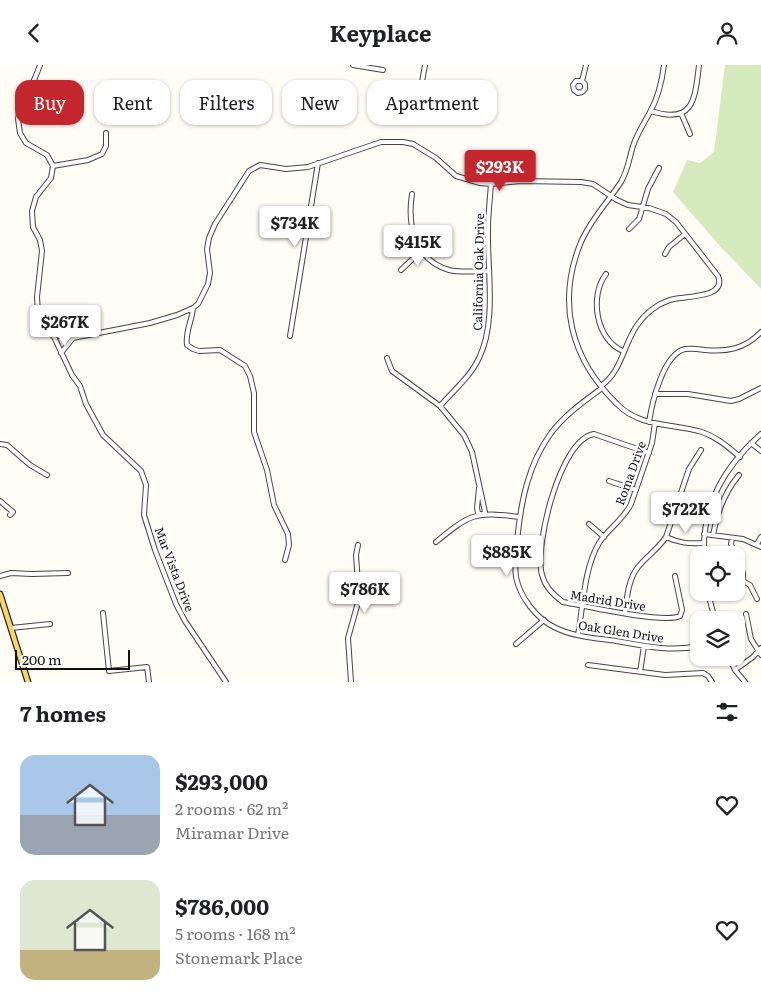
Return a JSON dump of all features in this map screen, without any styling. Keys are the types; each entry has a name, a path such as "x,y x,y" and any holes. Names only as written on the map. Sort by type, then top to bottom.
{"main road":[{"path":"0,594 28,682"}],"street":[{"path":"40,65 39,71 20,107 18,125 26,143 47,155 53,166 88,160 102,155 106,146 106,133"},
{"path":"353,65 383,70"},
{"path":"422,80 425,65"},
{"path":"582,81 586,65"},
{"path":"664,65 658,93 633,146 626,173 591,223 581,241 574,262 569,295 569,315 574,339 587,367 618,406 635,417 650,422 702,432 718,439 740,457"},
{"path":"651,111 671,115 681,113 689,108 694,99 699,65"},
{"path":"681,113 690,134"},
{"path":"52,334 68,338 150,323 193,308 198,304 208,285 210,273 207,249 209,238 215,224 249,171 260,165 300,169 381,143 403,142 413,144 425,150 456,176 480,183 491,184 521,181 593,184 628,205 649,208 666,214 676,222 685,234 669,247 665,254"},
{"path":"290,336 318,163"},
{"name":"Mar Vista Drive","path":"53,166 51,177 36,197 32,211 33,227 42,251 37,297 38,313 52,334 72,375 80,386 86,404 102,435 141,471 146,485 144,515 155,550 178,609 226,682"},
{"path":"629,229 639,219 641,207 648,189 659,168"},
{"name":"California Oak Drive","path":"440,405 479,360 486,342 490,324 488,228 491,184"},
{"path":"412,194 409,212 412,232 422,250 432,261 450,270 488,271"},
{"name":"Oak Glen Drive","path":"685,234 718,276 720,281 718,289 697,296 672,299 658,305 639,321 623,351 614,374 602,387 578,405 560,422 549,436 535,461 528,479 519,517 514,558 516,578 523,595 531,607 553,627 578,635 644,646 666,649 690,649"},
{"path":"401,270 422,250"},
{"path":"606,274 599,283 597,309 599,321 605,337 611,344 623,351"},
{"path":"193,308 186,337 187,345 199,351 220,350 244,366 250,375 254,393 254,432 267,470 274,505 288,535 285,560"},
{"path":"650,422 655,393 670,359 682,350 688,349 730,351 744,346 761,332"},
{"path":"61,353 68,342 79,336"},
{"path":"387,358 392,371 440,405 458,428 468,444 474,459 485,512 460,523 436,542"},
{"path":"655,393 688,394 731,401 761,389"},
{"name":"Roma Drive","path":"578,635 590,563 604,537 626,513 649,453 655,423"},
{"name":"Madrid Drive","path":"649,453 600,435 586,436 571,453 561,471 548,511 540,565 547,586 555,597 563,602 625,613 675,618 680,616 682,610 675,576"},
{"path":"703,546 711,502 720,482 751,443 761,435"},
{"path":"751,443 761,451"},
{"path":"0,444 7,445 30,465 47,475"},
{"path":"625,613 629,587 637,568 666,537 689,469 701,449"},
{"path":"713,535 716,517 725,496 739,475"},
{"path":"609,481 636,490"},
{"path":"479,488 477,508 480,514"},
{"path":"0,501 13,512 10,515"},
{"path":"480,514 519,517"},
{"path":"589,524 604,537"},
{"path":"704,534 743,539 759,545 761,537"},
{"path":"666,537 678,542 703,543"},
{"path":"732,538 732,546"},
{"path":"351,682 348,638 359,599 356,555 358,545"},
{"path":"0,576 12,573 68,573"},
{"path":"745,582 750,585 757,599"},
{"path":"103,613 108,671 147,667 149,682"},
{"path":"735,669 760,652 750,639 746,614"},
{"path":"516,644 544,620"},
{"path":"11,628 50,624"},
{"path":"640,672 644,646"},
{"path":"588,665 665,675 703,673 712,682"},
{"path":"734,666 746,682"}],"green space":[{"path":"725,65 761,65 761,289 719,245 673,192 687,160 700,163 714,152"}]}
